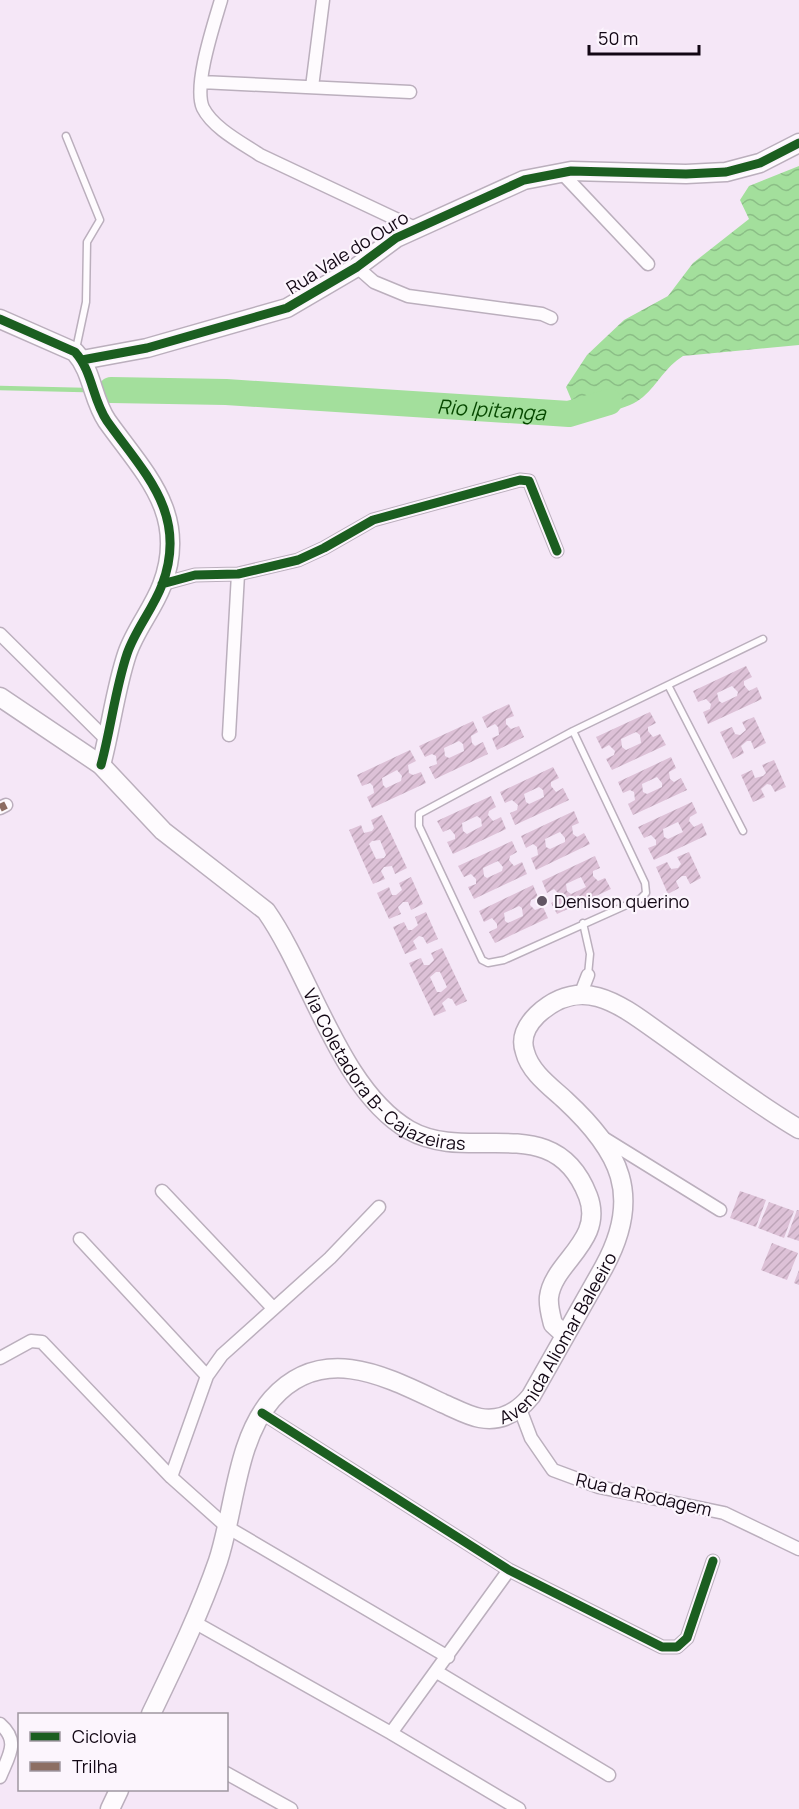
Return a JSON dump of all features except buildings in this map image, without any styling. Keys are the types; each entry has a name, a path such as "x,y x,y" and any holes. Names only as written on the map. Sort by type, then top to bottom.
{"main road":[{"name":"Rua Vale do Ouro","path":"79,356 147,348 277,312 308,297 357,267 396,238 524,180 561,172 726,172 760,163 799,143"},
{"path":"0,319 79,356 92,384 97,405 154,484 166,510 170,533 169,559 162,584 127,652 101,765"},
{"name":"Via Coletadora B- Cajazeiras","path":"0,697 39,721 101,765 164,831 266,911 278,928 334,1037 364,1089 396,1120 409,1130 444,1143 528,1144 545,1148 568,1162 588,1196 591,1207 587,1233 575,1256 554,1281 549,1296 560,1325"},
{"path":"581,993 617,1004 632,1012 799,1129"},
{"name":"Avenida Aliomar Baleeiro","path":"151,1713 194,1622 218,1559 251,1429 272,1399 290,1383 311,1373 343,1368 382,1375 480,1418 509,1415 520,1409 531,1395 555,1352 560,1325 614,1249 624,1208 619,1172 601,1136 544,1080 525,1052 523,1039 532,1020 554,1002 581,993"},
{"path":"110,1809 119,1791"}],"street":[{"path":"221,0 201,82 200,97 204,109 237,140 260,155 415,228"},
{"path":"312,87 323,0"},
{"path":"201,82 410,92"},
{"path":"561,172 648,264"},
{"name":"Rua Vale do Ouro","path":"357,267 374,282 408,296 542,314 550,318"},
{"path":"162,584 195,575 238,574 313,554 372,520 520,480 529,481 535,491 557,551"},
{"path":"230,735 238,574"},
{"path":"0,634 107,740"},
{"path":"581,993 588,975"},
{"path":"601,1136 720,1210"},
{"path":"162,1191 273,1308"},
{"path":"171,1477 207,1376 222,1355 330,1258 379,1207"},
{"path":"80,1239 207,1376"},
{"path":"0,1358 31,1341 42,1342 171,1477 227,1527 448,1657"},
{"name":"Rua da Rodagem","path":"520,1409 531,1438 553,1470 599,1487 724,1513 799,1549"},
{"path":"262,1413 509,1570 662,1647 677,1647 687,1638 713,1561"},
{"path":"391,1733 509,1570"},
{"path":"194,1622 391,1733 519,1809"},
{"path":"437,1672 609,1775"},
{"path":"0,1724 9,1732 12,1740 0,1777"},
{"path":"228,1774 291,1809"}],"lane":[{"path":"66,136 100,220 87,242 86,302 79,356"},
{"path":"573,731 647,888 644,896 495,963 482,960 417,819 422,811 573,731 763,639"},
{"path":"668,685 743,831"},
{"path":"583,923 590,954 588,975"}],"water":[{"path":"799,166 799,345 683,356 671,365 648,392 637,401 612,411 579,418 566,387 587,355 624,320 668,296 693,263 749,219 740,200 749,186"}],"waterway":[{"name":"Rio Ipitanga","path":"0,388 84,390"},
{"name":"Rio Ipitanga","path":"111,390 226,392 569,414 609,402"}],"marked path":[{"path":"0,808 6,805"}],"cycle path":[{"path":"82,360 147,348 287,308 357,267 396,238 524,180 571,171 686,174 726,172 760,163 799,143"},
{"path":"0,319 75,352 89,377 102,413 148,477 166,516 170,537 169,560 158,594 127,654 101,765"},
{"path":"162,584 195,575 238,574 298,560 373,520 520,480 529,481 557,551"},
{"path":"262,1413 509,1570 662,1647 677,1647 687,1638 713,1561"}],"place":[{"name":"Denison querino","path":"542,901"}]}
